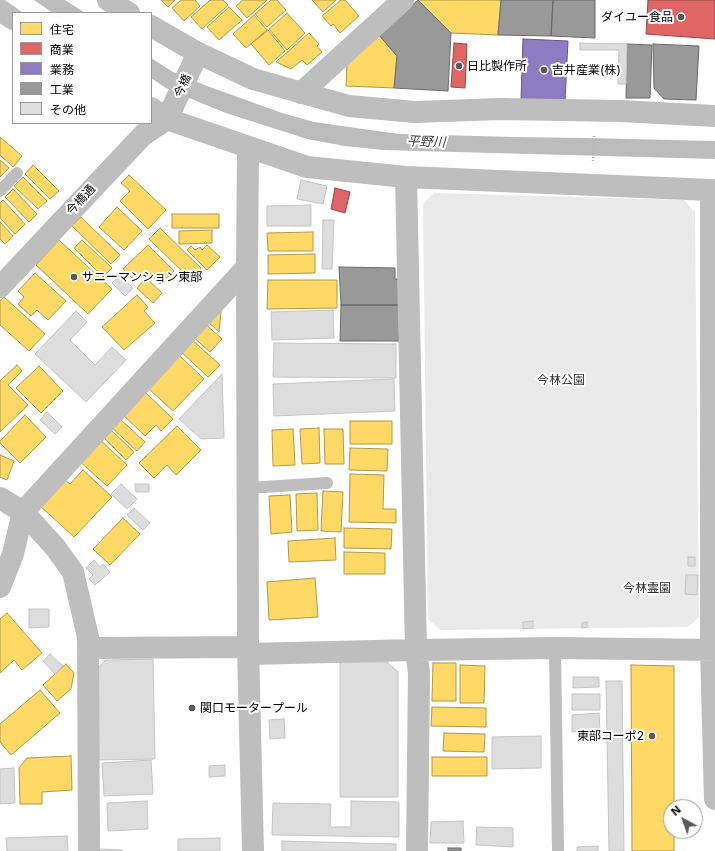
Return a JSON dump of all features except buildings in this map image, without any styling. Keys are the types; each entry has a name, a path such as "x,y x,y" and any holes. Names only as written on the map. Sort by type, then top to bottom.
{"street":[{"path":"301,93 403,0"},
{"path":"0,10 12,18"},
{"path":"152,27 198,53 253,79 349,106 415,112 507,109 621,111 715,116"},
{"name":"今橋","path":"159,114 198,53"},
{"path":"159,114 307,167 406,177 713,190 713,650 715,799"},
{"name":"今橋通","path":"152,123 159,114"},
{"name":"今橋通","path":"0,286 143,135 151,124"},
{"path":"248,147 248,650 253,851"},
{"path":"406,177 416,650 419,673 417,851"},
{"path":"0,587 13,554 23,512 247,267"},
{"path":"0,498 23,512 55,547 73,572 88,637 89,851"},
{"path":"88,648 416,650 555,648 713,650"}],"lane":[{"path":"0,191 17,173"},
{"path":"248,488 327,483"},
{"path":"555,648 558,851"}],"path":[{"path":"593,164 594,133"}],"green space":[{"name":"今林公園","path":"434,193 684,200 695,212 699,617 688,627 440,630 428,619 423,204"}],"water":[{"path":"34,0 65,0 83,12 52,12"},
{"name":"平野川","path":"152,59 173,72 207,86 282,113 314,122 400,134 715,141 715,159 383,150 345,146 307,139 226,113 166,88 152,79"}],"place":[{"name":"ダイユー食品","path":"681,17"},
{"name":"日比製作所","path":"459,66"},
{"name":"吉井産業(株)","path":"544,70"},
{"name":"サニーマンション東部","path":"74,277"},
{"name":"関口モータープール","path":"192,708"},
{"name":"東部コーポ2","path":"652,736"}],"park label":[{"name":"今林霊園","path":"647,588"}]}
